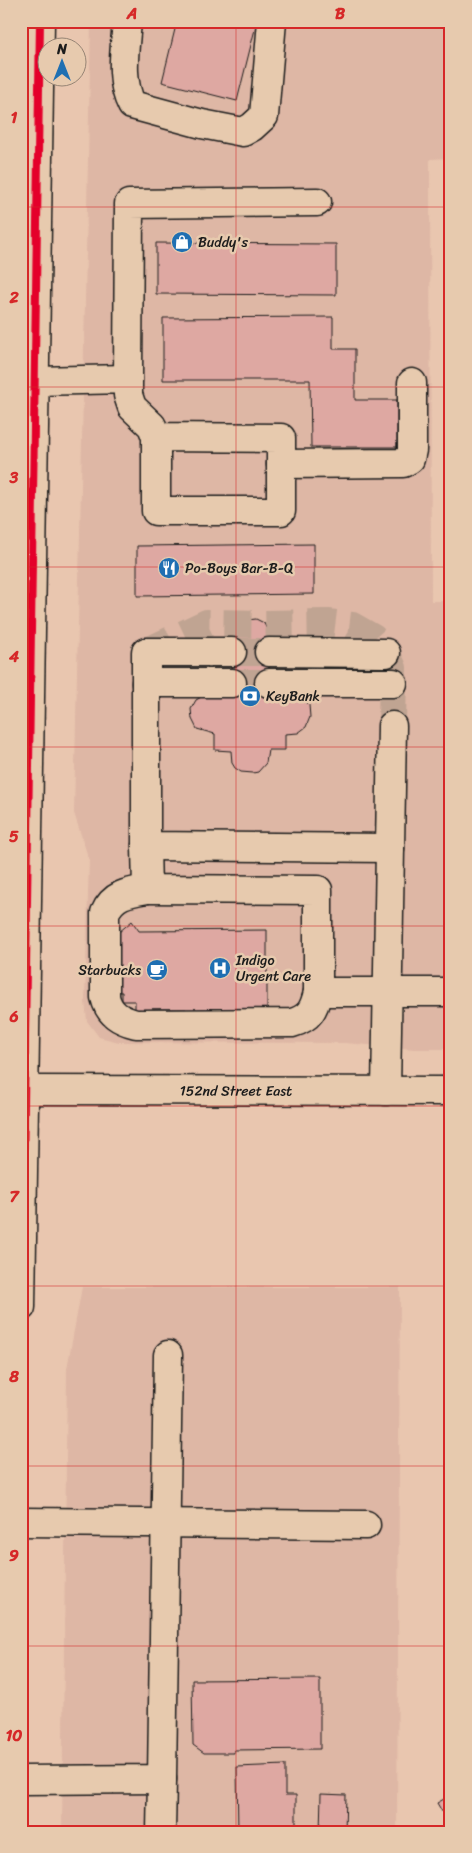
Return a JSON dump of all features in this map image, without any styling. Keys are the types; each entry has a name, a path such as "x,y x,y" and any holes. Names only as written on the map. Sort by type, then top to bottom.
{"main road":[{"path":"127,21 124,83 132,105 202,124 243,132 264,116 272,21"},
{"path":"21,1307 25,765 35,381 29,269 33,32"},
{"path":"156,437 281,438 281,511 156,511 156,437 152,426 132,407 128,395 129,204 317,202"},
{"path":"35,381 128,379"},
{"path":"281,464 403,463 410,459 412,450 412,383"},
{"path":"147,889 146,668 232,660 177,637"},
{"path":"269,660 386,660 269,660"},
{"path":"386,1091 392,726"},
{"path":"146,846 390,848"},
{"path":"147,889 318,890 318,992 310,1015 292,1023 136,1024 125,1021 114,1015 105,997 105,913 112,901 120,896 147,889"},
{"path":"318,992 451,992"},
{"name":"152nd Street East","path":"23,1090 451,1091"},
{"path":"162,1832 168,1355"},
{"path":"21,1522 366,1525"},
{"path":"21,1780 162,1779"}],"shaded area":[{"path":"91,21 451,21 451,158 430,159 431,601 451,601 451,1049 415,1049 345,1043 119,1042 99,1037 87,1021 85,1001 89,860 74,813"},
{"path":"82,1287 400,1287 397,1832 62,1832 67,1369"}],"building":[{"path":"177,21 257,21 237,101 162,82"},
{"path":"156,243 336,244 336,295 156,294"},
{"path":"333,317 333,349 355,349 355,400 397,400 397,447 311,447 310,380 163,380 163,318"},
{"path":"314,544 314,594 137,596 137,546"},
{"name":"KeyBank","path":"256,619 264,623 269,635 269,693 297,695 309,705 310,717 306,727 298,733 285,734 285,750 268,750 266,763 258,772 253,773 241,772 235,768 232,763 231,751 215,750 215,734 197,729 192,719 191,709 196,700 209,693 232,693 232,635 238,625 247,620"},
{"path":"132,921 139,931 267,930 267,1009 233,1009 233,1013 219,1013 219,1009 201,1009 201,1014 186,1014 186,1009 152,1009 152,1016 135,1016 135,1001 122,1001 122,992 118,992 112,938"},
{"path":"320,1679 320,1749 234,1750 234,1753 204,1753 193,1745 192,1680"},
{"path":"285,1765 285,1795 296,1795 296,1832 238,1832 237,1767"},
{"path":"321,1794 346,1795 345,1832 320,1832"},
{"path":"451,1795 451,1827 437,1803"}],"tunnel":[{"path":"146,652 207,623 328,623 352,626 373,638 386,653 393,668 392,726"},
{"path":"232,652 269,652"},
{"path":"232,683 269,683"}],"transit line":[{"path":"21,1307 40,21"}],"place":[{"name":"Buddy's","path":"182,242"},
{"name":"Po-Boys Bar-B-Q","path":"169,568"},
{"name":"KeyBank","path":"250,696"},
{"name":"Indigo Urgent Care","path":"220,968"},
{"name":"Starbucks","path":"157,970"}]}
